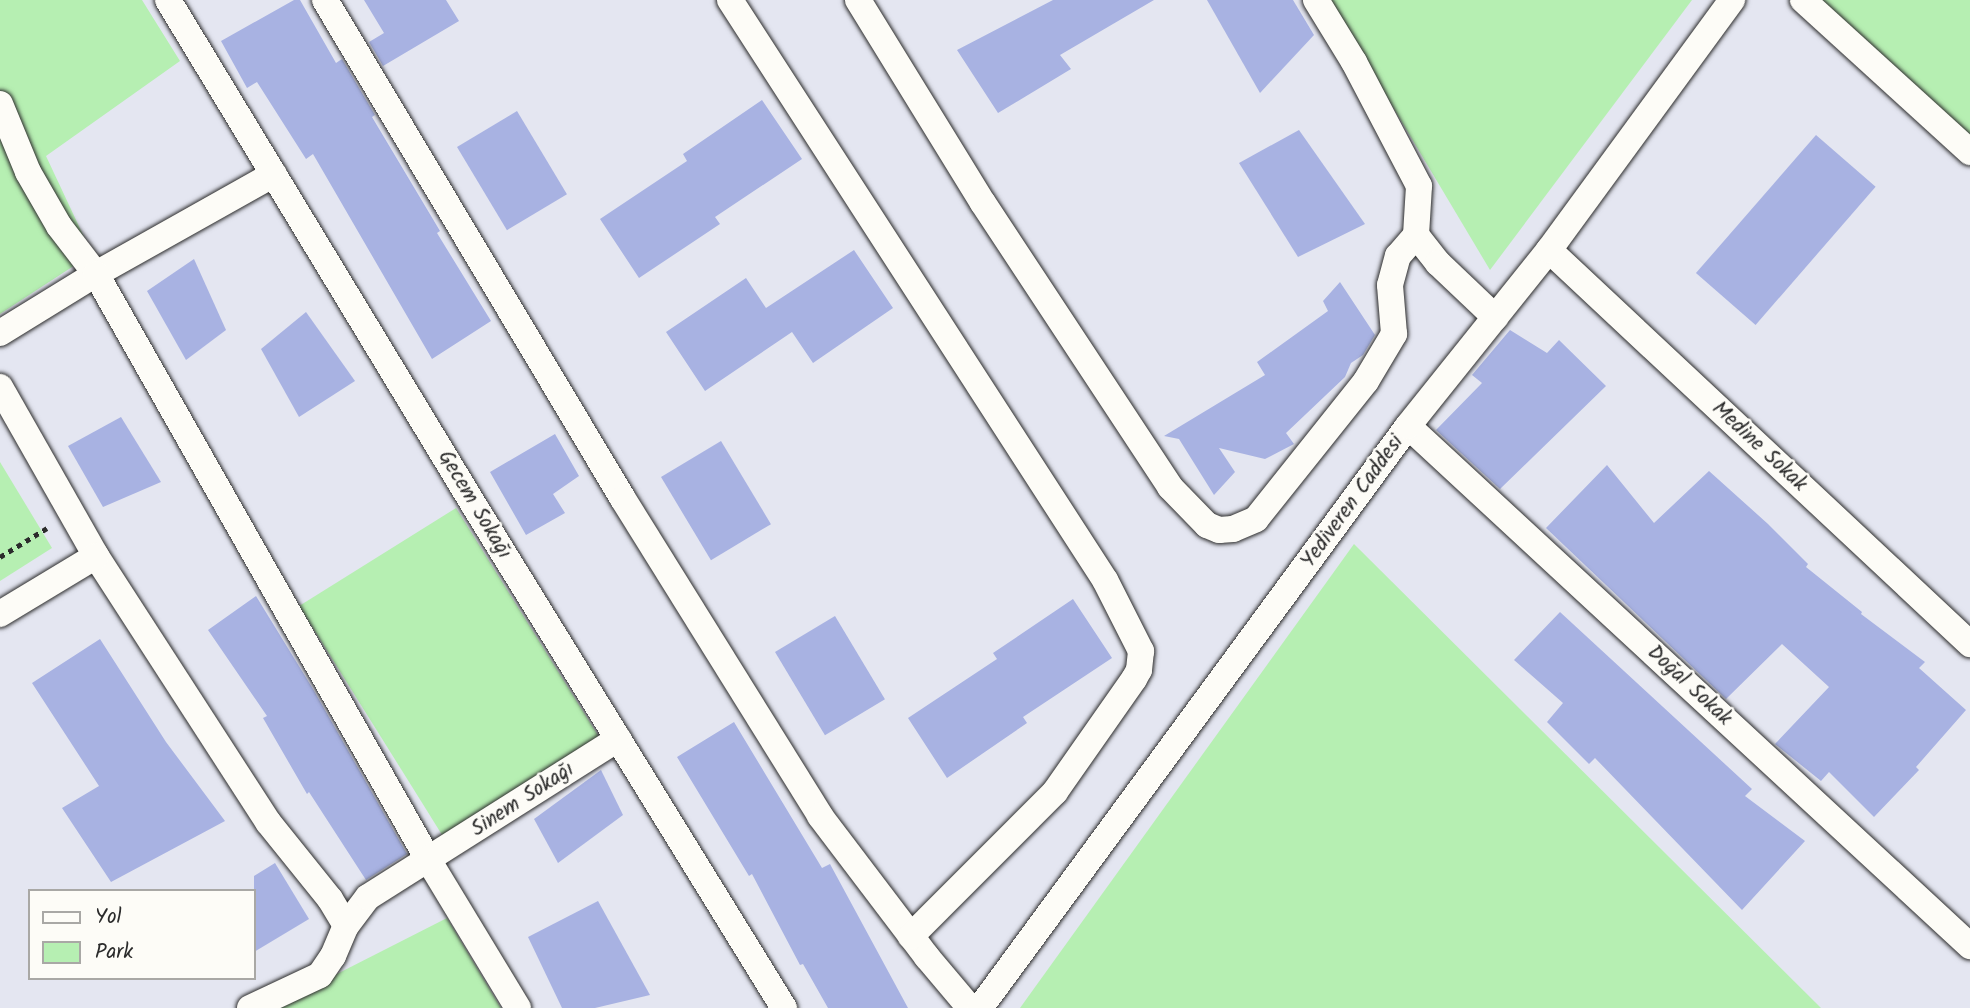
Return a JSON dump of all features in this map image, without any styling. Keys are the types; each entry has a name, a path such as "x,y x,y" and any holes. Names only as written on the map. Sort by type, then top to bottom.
{"street":[{"name":"Gecem Sokağı","path":"168,0 784,1008"},
{"path":"325,0 624,499 820,816 911,936 970,1008"},
{"path":"730,0 1105,580 1141,652 1139,670 1134,680 1055,792 911,936"},
{"path":"858,0 983,203 1170,487 1207,525 1219,530 1233,529 1256,519 1366,381 1394,334 1390,285 1398,256 1416,235 1419,186 1353,62 1315,0"},
{"name":"Yediveren Caddesi","path":"980,1008 1408,426 1549,250 1732,0"},
{"path":"1803,0 1970,152"},
{"path":"0,104 34,183 59,226 96,274 429,860 518,1008"},
{"path":"0,333 96,274 274,174"},
{"path":"1416,235 1438,263 1495,317"},
{"name":"Medine Sokak","path":"1549,250 1970,644"},
{"path":"0,387 96,555 268,822 330,899 346,926"},
{"name":"Doğal Sokak","path":"1408,426 1970,946"},
{"path":"0,614 96,555"},
{"name":"Sinem Sokağı","path":"250,1008 320,975 333,956 346,926 368,897 618,739"}],"path":[{"path":"0,557 71,513"}],"green space":[{"path":"0,0 142,0 180,61 46,156 92,254 0,314"},
{"path":"1329,0 1692,0 1490,270"},
{"path":"1822,0 1970,0 1970,141"},
{"path":"0,462 52,548 0,581"},
{"path":"456,508 600,739 443,837 299,606"},
{"path":"1354,544 1821,1008 1020,1008"},
{"path":"447,918 501,1008 270,1008"}],"building":[{"path":"294,0 300,0 336,63 342,59 375,115 372,117 440,231 437,233 491,321 432,359 313,154 306,159 257,82 247,88 221,41"},
{"path":"364,0 446,0 459,21 383,66 369,42 384,33"},
{"path":"1053,0 1154,0 1060,55 1071,69 998,113 957,50"},
{"path":"1207,0 1293,0 1314,35 1260,93"},
{"path":"762,100 802,159 715,217 720,224 639,278 600,219 687,161 683,154"},
{"path":"517,111 567,194 507,230 457,147"},
{"path":"1299,130 1365,224 1298,257 1239,163"},
{"path":"1816,135 1876,187 1756,325 1696,273"},
{"path":"854,250 893,308 813,363 792,332 705,391 666,332 746,278 766,308"},
{"path":"194,259 226,330 186,360 147,291"},
{"path":"1340,282 1375,335 1363,355 1351,363 1345,377 1286,433 1294,444 1265,459 1219,448 1235,472 1214,495 1179,439 1164,436 1265,375 1257,362 1328,311 1323,301"},
{"path":"306,312 355,381 299,417 261,349"},
{"path":"1510,330 1547,353 1559,340 1606,386 1500,489 1436,430 1482,383 1472,375"},
{"path":"121,417 161,482 103,507 68,446"},
{"path":"555,434 579,476 553,494 565,513 526,535 490,472"},
{"path":"721,441 771,524 711,560 661,477"},
{"path":"1607,465 1654,523 1709,471 1768,524 1808,564 1806,567 1862,612 1861,614 1925,662 1919,668 1966,710 1916,767 1919,770 1874,817 1829,772 1821,781 1775,744 1829,687 1782,644 1726,699 1546,528"},
{"path":"256,596 313,689 407,854 366,880 309,792 307,794 263,718 267,716 208,630"},
{"path":"1073,599 1112,658 1023,717 1027,723 947,778 908,718 997,659 993,653"},
{"path":"1560,612 1752,789 1745,796 1805,841 1742,910 1595,758 1589,764 1547,722 1563,703 1514,660"},
{"path":"835,616 885,699 825,735 775,652"},
{"path":"100,639 166,742 225,821 111,882 62,808 99,786 32,683"},
{"path":"734,722 822,868 830,864 908,1008 828,1008 803,964 800,965 752,874 749,876 677,757"},
{"path":"601,770 623,815 558,863 534,819"},
{"path":"275,863 309,919 256,951 256,889 254,876"},
{"path":"598,901 650,995 595,1008 562,1008 528,937"}]}
